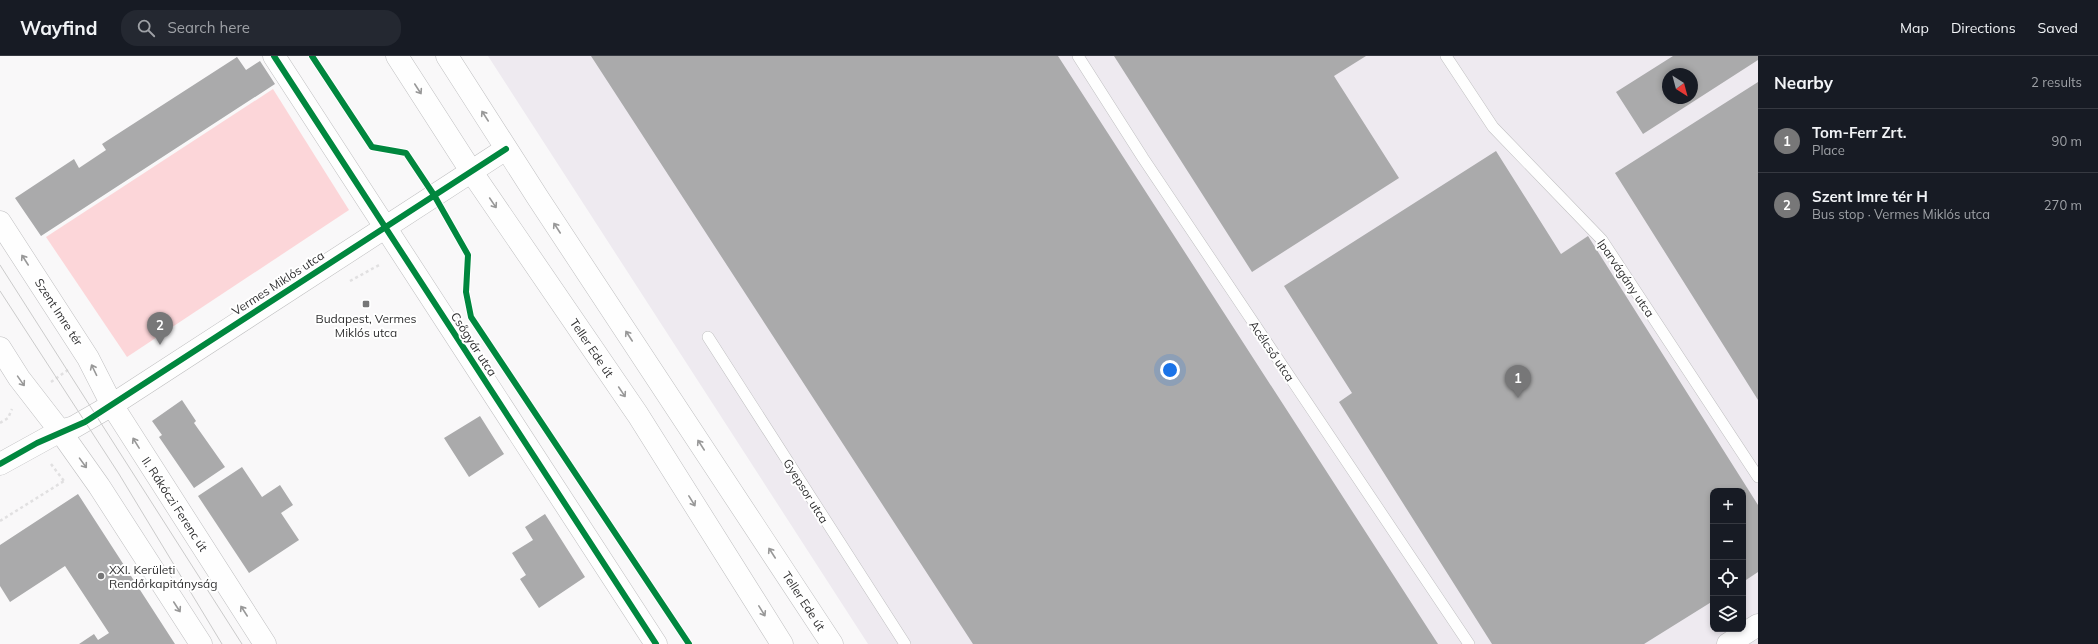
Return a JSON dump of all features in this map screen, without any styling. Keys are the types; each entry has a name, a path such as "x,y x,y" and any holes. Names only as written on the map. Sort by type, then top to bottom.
{"street":[{"name":"Csőgyár utca","path":"274,56 656,644"},
{"name":"Teller Ede út","path":"397,56 471,171 638,415 782,644"},
{"name":"Teller Ede út","path":"447,56 832,644"},
{"name":"Vermes Miklós utca","path":"60,431 74,427 112,405 506,148"},
{"name":"Szent Imre tér","path":"0,222 88,358 112,405"},
{"path":"0,348 19,378 60,431 99,486 201,644"},
{"name":"II. Rákóczi Ferenc út","path":"112,405 265,644"},
{"path":"0,464 60,431"},
{"path":"1728,644 1758,625"}],"lane":[{"name":"Acélcső utca","path":"1078,56 1143,158 1469,644"},
{"name":"Iparvágány utca","path":"1446,56 1493,127 1602,240 1758,477"},
{"name":"Gyepsor utca","path":"708,337 905,644"}],"path":[{"path":"0,423 8,418 14,405"},
{"path":"0,521 64,481"}],"shaded area":[{"path":"488,56 1758,56 1758,644 868,644"},
{"path":"273,89 349,210 127,357 46,237"}],"building":[{"path":"591,56 1058,56 1438,644 973,644"},
{"path":"1114,56 1366,56 1334,76 1399,178 1252,272"},
{"path":"1673,56 1758,56 1758,60 1698,99 1698,68 1662,68 1662,104 1690,104 1643,134 1616,92"},
{"path":"237,57 246,70 260,61 275,84 41,236 15,198 74,159 79,168 106,150 102,144"},
{"path":"1758,82 1758,400 1615,173"},
{"path":"1496,151 1561,254 1588,236 1758,505 1758,572 1746,580 1746,488 1710,488 1710,603 1644,644 1492,644 1339,402 1352,393 1284,286"},
{"path":"182,400 196,421 194,423 225,467 194,488 159,437 162,435 152,421"},
{"path":"480,416 504,454 469,477 444,438"},
{"path":"242,467 262,497 280,485 293,505 281,513 299,540 249,573 198,496"},
{"name":"XXI. Kerületi Rendőrkapitányság","path":"78,494 175,644 79,644 94,634 98,640 109,633 65,566 10,602 0,586 0,545"},
{"path":"545,514 585,577 539,608 520,579 526,575 512,553 533,540 525,527"}],"tram line":[{"path":"0,265 242,644"},
{"path":"0,291 119,474 222,644"}],"cycle path":[{"path":"274,56 656,644"},
{"path":"312,56 372,147 406,153 434,195 468,255 466,292 471,317 689,644"},
{"path":"0,464 37,443 85,422 506,149"}],"place":[{"name":"Budapest, Vermes Miklós utca","path":"366,304"},
{"name":"Szent Imre tér H","path":"160,345"},
{"name":"Tom-Ferr Zrt.","path":"1518,398"},
{"name":"XXI. Kerületi Rendőrkapitányság","path":"101,576"}]}
